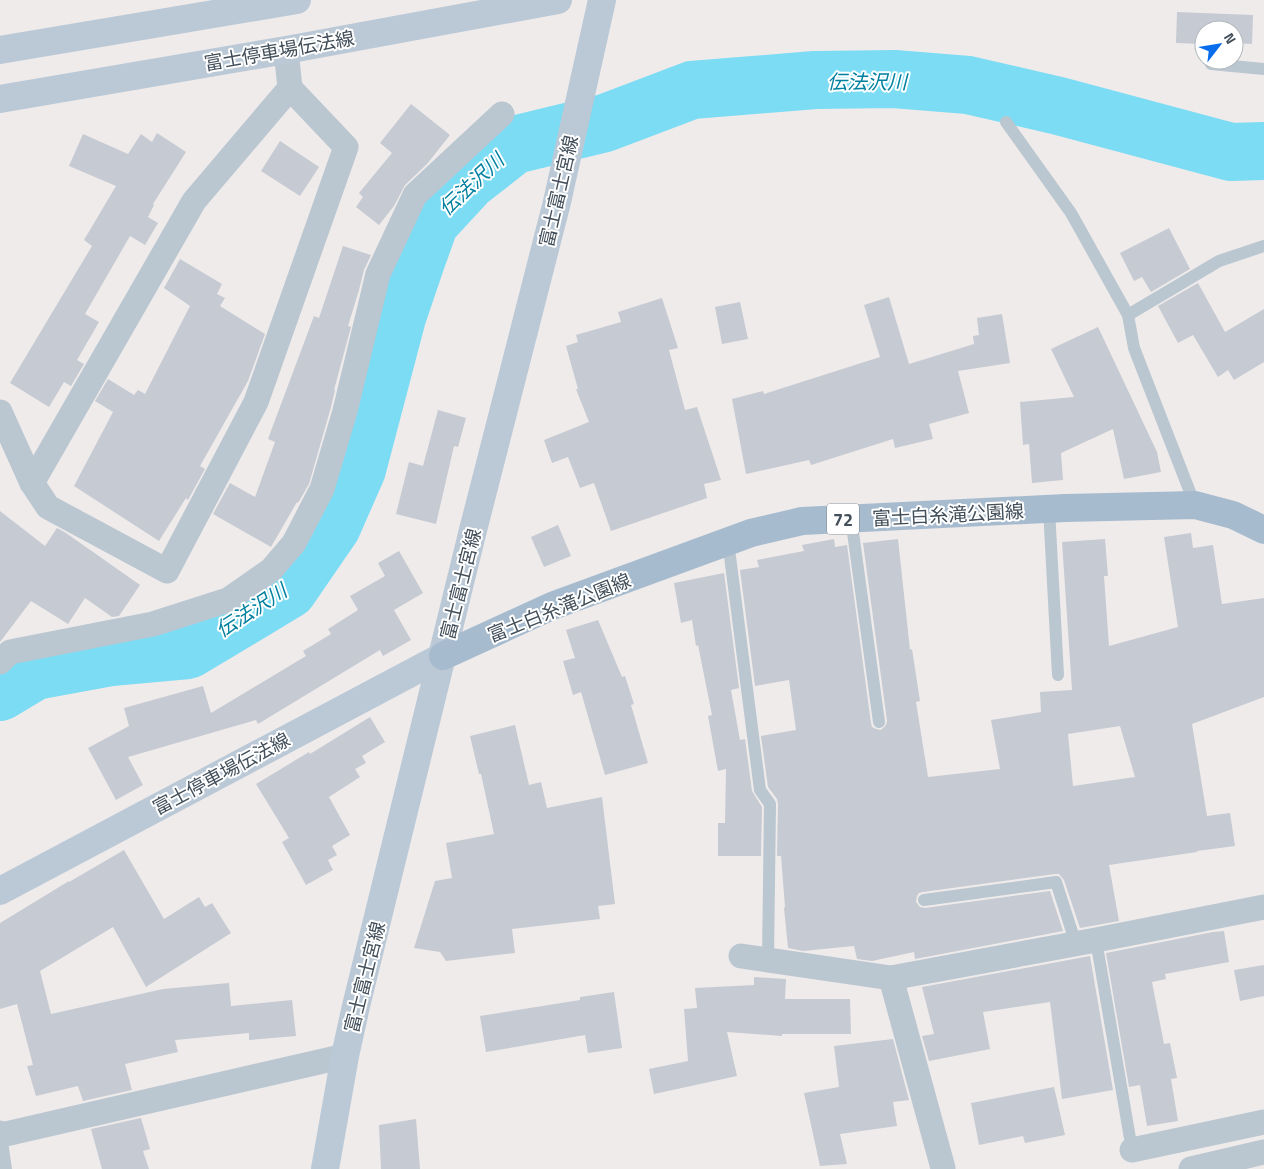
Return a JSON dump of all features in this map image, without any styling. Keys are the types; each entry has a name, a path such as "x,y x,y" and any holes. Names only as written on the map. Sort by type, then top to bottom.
{"main road":[{"path":"0,50 297,0"},
{"name":"富士停車場伝法線","path":"0,99 286,50 558,0"},
{"name":"富士富士宮線","path":"325,1169 356,1006 556,202 602,0"},
{"name":"富士白糸滝公園線","path":"443,656 552,606 751,533 802,521 1050,509 1196,505 1233,515 1264,530"},
{"name":"富士停車場伝法線","path":"0,891 443,656"}],"street":[{"path":"0,412 9,459 32,483 48,507 167,571 256,402 346,147 290,88 286,50"},
{"path":"32,483 194,201 290,88"},
{"path":"3,653 153,624 228,600 271,570 294,543 322,489 345,411 378,274 415,195 502,114"},
{"path":"741,956 892,978 1264,907"},
{"path":"892,978 943,1168"},
{"path":"0,1134 345,1056"},
{"path":"1132,1150 1264,1122"},
{"path":"1192,1169 1264,1152"}],"lane":[{"path":"1244,67 1264,69"},
{"path":"1006,122 1071,213 1128,315 1134,348 1196,505"},
{"path":"1128,315 1219,262 1264,246"},
{"path":"1050,509 1058,675"},
{"path":"851,518 879,722"},
{"path":"728,541 760,790 770,804 768,960"},
{"path":"924,900 1056,882 1086,942 1132,1150"},
{"path":"0,1134 6,1169"}],"building":[{"path":"1177,12 1253,15 1252,44 1244,44 1244,20 1194,20 1194,44 1176,43"},
{"path":"411,104 450,135 427,164 405,185 394,206 379,225 356,207 363,197 359,193 392,153 380,143"},
{"path":"157,133 186,152 153,204 148,217 158,223 145,245 130,236 85,314 99,322 77,360 84,364 71,386 64,382 49,407 10,383 92,246 84,240 116,186 69,166 83,134 128,154 141,134 152,142"},
{"path":"280,141 319,167 300,196 261,171"},
{"path":"1169,228 1190,269 1151,292 1142,277 1134,281 1120,253"},
{"path":"343,246 371,255 364,270 348,326 351,327 309,484 271,547 213,514 230,483 255,497 275,442 268,439 314,316 319,318"},
{"path":"180,259 222,284 217,294 225,298 220,306 265,334 248,381 200,466 205,469 188,500 186,498 159,541 74,486 113,412 95,401 108,379 134,395 138,390 145,394 190,306 164,288"},
{"path":"1198,283 1225,332 1264,309 1264,362 1234,380 1228,370 1218,377 1193,335 1178,343 1158,306"},
{"path":"889,297 909,364 974,344 973,336 979,335 977,318 1002,314 1010,363 958,371 969,413 929,424 933,439 895,448 893,439 811,465 809,460 746,474 732,399 763,391 764,394 880,357 864,305"},
{"path":"662,298 678,348 669,350 685,410 697,407 721,480 704,484 707,498 611,531 594,483 580,488 568,457 552,463 544,440 589,422 576,389 578,389 566,346 578,342 576,335 621,322 618,312"},
{"path":"740,302 748,339 722,344 715,307"},
{"path":"1098,327 1157,452 1161,472 1124,479 1113,429 1061,453 1063,480 1032,483 1029,444 1023,445 1020,402 1074,397 1051,349"},
{"path":"438,410 466,418 458,447 454,446 436,524 396,514 409,462 423,466"},
{"path":"0,511 45,546 57,528 140,585 119,616 112,617 85,598 68,624 31,601 0,642"},
{"path":"558,525 571,556 544,567 531,537"},
{"path":"1191,533 1193,548 1213,545 1222,604 1264,598 1264,697 1192,724 1207,816 1230,813 1235,846 1109,865 1119,921 1080,928 1064,880 1059,874 1055,874 923,892 919,893 916,902 920,907 925,908 1050,891 1063,931 915,959 914,952 872,961 857,959 854,946 803,951 788,948 781,856 777,856 778,804 777,799 768,787 761,736 796,730 789,680 755,686 740,570 759,567 757,560 804,551 802,545 834,539 835,547 847,545 871,723 872,727 881,730 887,721 863,543 898,539 910,650 912,649 920,701 916,702 928,777 1000,769 991,720 1041,712 1040,692 1072,690 1062,542 1105,539 1108,576 1104,576 1109,646 1178,627 1164,537","holes":["1120,726 1135,777 1073,786 1068,734"]},
{"path":"399,551 423,593 394,610 411,640 383,656 380,650 258,724 256,720 128,757 143,785 116,800 88,748 129,726 124,708 203,686 211,713 306,656 303,651 331,634 328,629 358,610 350,596 385,576 378,563"},
{"path":"724,573 739,688 731,690 740,740 745,739 752,791 762,807 761,856 718,856 718,823 725,823 726,769 718,771 708,716 712,715 698,645 696,646 692,620 681,623 674,583"},
{"path":"598,620 622,677 625,676 634,704 631,705 648,763 605,775 581,692 573,695 563,661 575,658 566,630"},
{"path":"370,717 385,742 362,756 366,763 355,769 360,777 329,797 350,835 332,846 337,855 328,860 333,870 306,885 282,842 289,838 256,784"},
{"path":"515,725 529,785 541,782 547,808 602,797 615,904 598,906 600,919 512,929 515,953 446,961 440,952 414,948 435,881 452,878 446,843 494,834 481,774 479,774 470,736"},
{"path":"124,850 164,919 199,897 205,907 212,903 231,933 146,987 113,927 40,971 51,1014 163,989 229,983 231,1006 292,1000 296,1036 249,1040 249,1033 175,1040 178,1052 125,1064 132,1090 83,1101 78,1086 36,1096 27,1066 33,1065 17,1004 0,1009 0,923"},
{"path":"1224,931 1229,962 1165,974 1166,979 1152,982 1164,1044 1170,1043 1177,1078 1171,1079 1178,1121 1147,1126 1140,1085 1129,1087 1106,953"},
{"path":"1090,956 1113,1090 1062,1099 1050,1002 983,1012 990,1049 929,1061 922,1036 934,1034 922,987"},
{"path":"1264,965 1264,996 1240,1001 1234,970"},
{"path":"754,977 786,979 785,999 850,999 851,1034 782,1034 782,1036 727,1032 737,1076 654,1094 649,1069 688,1061 684,1009 697,1008 695,988 754,985"},
{"path":"614,992 622,1048 588,1053 585,1035 486,1052 480,1016 580,1000 580,997"},
{"path":"893,1039 909,1100 893,1102 897,1126 840,1134 847,1164 820,1166 804,1093 839,1087 834,1046"},
{"path":"1054,1087 1065,1135 1025,1143 1023,1136 979,1145 971,1103"},
{"path":"141,1118 150,1149 143,1151 149,1169 102,1169 91,1129"},
{"path":"416,1119 420,1169 381,1169 379,1125"}],"waterway":[{"name":"伝法沢川","path":"0,692 35,671 111,657 188,650 288,590 332,526 357,469 397,317 430,222 468,181 514,145 605,123 692,90 815,80 894,79 968,85 1059,106 1231,152 1264,151"}]}
